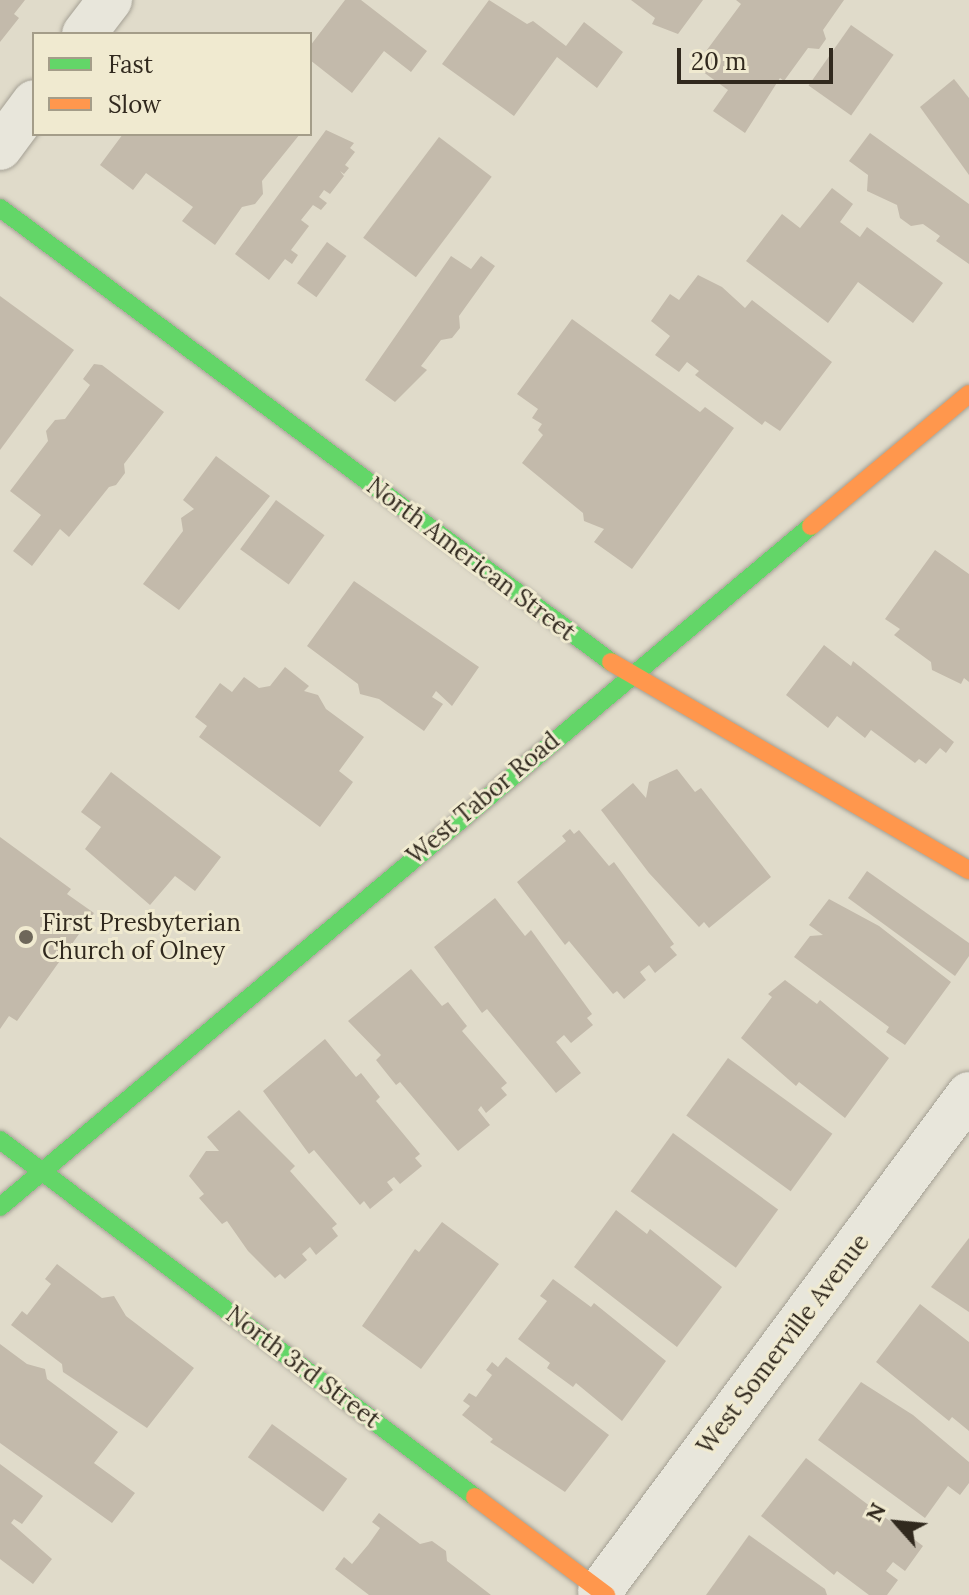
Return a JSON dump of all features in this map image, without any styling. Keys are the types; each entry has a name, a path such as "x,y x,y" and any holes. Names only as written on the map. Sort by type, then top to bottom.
{"street":[{"path":"86,32 110,0"},
{"path":"0,148 32,105"},
{"name":"North American Street","path":"0,208 628,675 969,870"},
{"name":"West Tabor Road","path":"0,1207 628,675 969,394"},
{"name":"West Somerville Avenue","path":"601,1594 969,1094"},
{"name":"North 3rd Street","path":"0,1140 601,1594"}],"building":[{"path":"0,0 25,0 14,14 19,18 0,42"},
{"path":"345,0 361,0 427,51 411,72 384,51 352,93 312,62 312,43"},
{"path":"489,0 527,24 533,21 566,46 584,22 623,52 597,88 557,57 514,116 442,64"},
{"path":"631,0 703,0 678,34 652,24 655,18"},
{"path":"736,0 844,0 823,30 826,39 819,49 808,48 784,81 780,78 745,133 713,111 728,90 695,66 741,4"},
{"path":"851,25 894,55 851,115 809,86"},
{"path":"954,79 969,98 969,175 920,107"},
{"path":"326,130 354,143 350,148 355,152 345,165 349,168 344,174 340,171 344,176 330,194 324,190 319,197 327,203 321,210 313,205 301,220 309,226 291,250 298,255 292,264 285,259 269,280 235,254"},
{"path":"870,133 969,204 969,264 936,241 940,236 923,224 911,226 900,218 897,205 867,191 868,175 849,161"},
{"path":"122,136 298,136 262,181 263,194 255,204 242,207 215,245 182,221 193,207 146,173 133,190 100,165"},
{"path":"439,137 492,177 416,277 363,238"},
{"path":"832,188 853,204 840,222 860,237 867,227 943,283 913,323 858,282 828,323 746,261 782,214 800,228"},
{"path":"327,242 346,256 316,297 297,283"},
{"path":"451,256 471,269 481,256 495,266 459,316 460,328 452,338 441,340 421,366 427,370 395,402 365,380"},
{"path":"698,275 722,287 745,308 752,300 832,362 780,431 765,421 762,425 695,375 699,371 687,362 679,372 655,355 670,336 651,321 670,294 679,300"},
{"path":"0,296 74,350 0,450"},
{"path":"572,319 700,412 705,407 734,428 632,569 594,542 604,529 584,521 583,513 522,463 543,435 538,430 542,424 532,418 538,409 517,394"},
{"path":"94,364 102,365 164,412 124,464 125,473 116,485 109,487 69,537 60,529 32,566 13,551 41,515 10,491 48,441 46,431 55,420 65,419 90,385 83,379"},
{"path":"216,456 270,496 179,610 143,584 183,531 181,518 194,509 183,500"},
{"path":"276,500 325,535 289,585 240,549"},
{"path":"935,550 969,574 969,682 964,678 961,684 932,670 931,662 894,635 900,629 885,619"},
{"path":"354,581 479,667 452,706 436,691 432,697 443,704 424,731 379,699 360,694 358,684 307,646"},
{"path":"824,645 851,666 853,661 954,742 946,753 940,748 926,764 919,759 915,763 871,730 865,738 837,716 828,728 786,695"},
{"path":"285,667 309,686 304,691 318,695 326,709 364,737 339,771 353,782 320,827 199,737 207,726 195,717 220,683 232,692 244,677 259,688 270,686"},
{"path":"677,769 695,792 701,788 771,877 709,928 704,922 699,927 649,873 601,810 633,783 646,798 649,782"},
{"path":"111,772 221,857 195,891 175,876 150,905 85,849 101,827 81,812"},
{"path":"570,829 574,834 579,830 609,866 614,862 674,944 670,947 677,955 655,973 649,965 640,972 646,980 624,999 617,991 613,994 569,941 565,945 517,882 566,841 562,836"},
{"path":"0,837 71,889 67,894 94,913 17,1021 9,1016 0,1029"},
{"path":"867,871 969,943 969,956 955,976 848,898"},
{"path":"495,898 525,936 531,930 592,1014 587,1018 593,1025 571,1043 564,1035 556,1042 581,1073 556,1093 487,1009 482,1013 434,947"},
{"path":"829,899 879,926 951,982 905,1045 886,1032 889,1027 794,957 810,936 823,935 809,925"},
{"path":"411,969 442,1006 448,1002 467,1026 462,1031 507,1083 501,1088 507,1095 486,1113 481,1106 478,1110 490,1125 458,1151 400,1082 396,1085 376,1060 381,1055 348,1021"},
{"path":"785,980 817,1004 820,1000 889,1058 845,1118 799,1082 796,1086 741,1038 772,997 768,994"},
{"path":"325,1039 356,1077 361,1073 380,1097 376,1101 420,1154 415,1158 422,1166 400,1184 394,1177 387,1182 393,1190 370,1209 364,1201 360,1205 314,1150 309,1154 263,1091"},
{"path":"728,1058 832,1134 791,1191 686,1115"},
{"path":"239,1110 295,1166 290,1171 337,1224 332,1228 338,1236 316,1255 310,1247 302,1254 307,1260 285,1279 280,1274 275,1278 248,1251 227,1221 222,1224 199,1198 204,1194 189,1176 206,1151 219,1151 207,1137"},
{"path":"673,1133 778,1209 736,1268 631,1191"},
{"path":"616,1210 647,1234 650,1229 722,1287 677,1347 574,1267"},
{"path":"442,1222 499,1264 421,1369 362,1326 415,1249 419,1252"},
{"path":"969,1238 969,1312 931,1287"},
{"path":"57,1264 102,1298 114,1296 126,1316 194,1368 147,1428 63,1372 62,1364 11,1325 22,1311 27,1315 51,1284 45,1279"},
{"path":"553,1279 591,1307 594,1303 666,1361 622,1421 576,1383 573,1387 547,1368 550,1363 518,1339 547,1301 540,1296"},
{"path":"920,1304 969,1342 969,1431 952,1417 949,1421 876,1362"},
{"path":"0,1344 27,1364 45,1369 47,1379 118,1432 94,1463 135,1493 112,1523 0,1443"},
{"path":"506,1357 609,1435 565,1492 490,1442 493,1439 462,1415 470,1406 463,1401 469,1393 476,1397 492,1375 486,1370 492,1362 498,1367"},
{"path":"861,1382 913,1415 969,1462 969,1483 960,1495 948,1486 925,1518 818,1440"},
{"path":"272,1424 347,1479 323,1512 248,1457"},
{"path":"806,1458 923,1546 905,1571 893,1562 886,1571 898,1580 887,1595 869,1595 837,1571 834,1575 761,1516"},
{"path":"0,1464 43,1496 22,1524 14,1519 11,1523 52,1559 33,1584 0,1559"},
{"path":"379,1513 420,1544 432,1541 446,1551 447,1561 491,1595 369,1595 335,1569 344,1557 352,1564 368,1545 380,1528 372,1522"},
{"path":"749,1535 825,1589 827,1595 706,1595"}],"traffic: fast":[{"path":"0,208 611,662"},
{"path":"0,1207 811,526"},
{"path":"0,1140 475,1497"}],"traffic: slow":[{"path":"811,526 969,394"},
{"path":"611,662 969,870"},
{"path":"475,1497 606,1595"}],"place":[{"name":"First Presbyterian Church of Olney","path":"26,937"}]}
